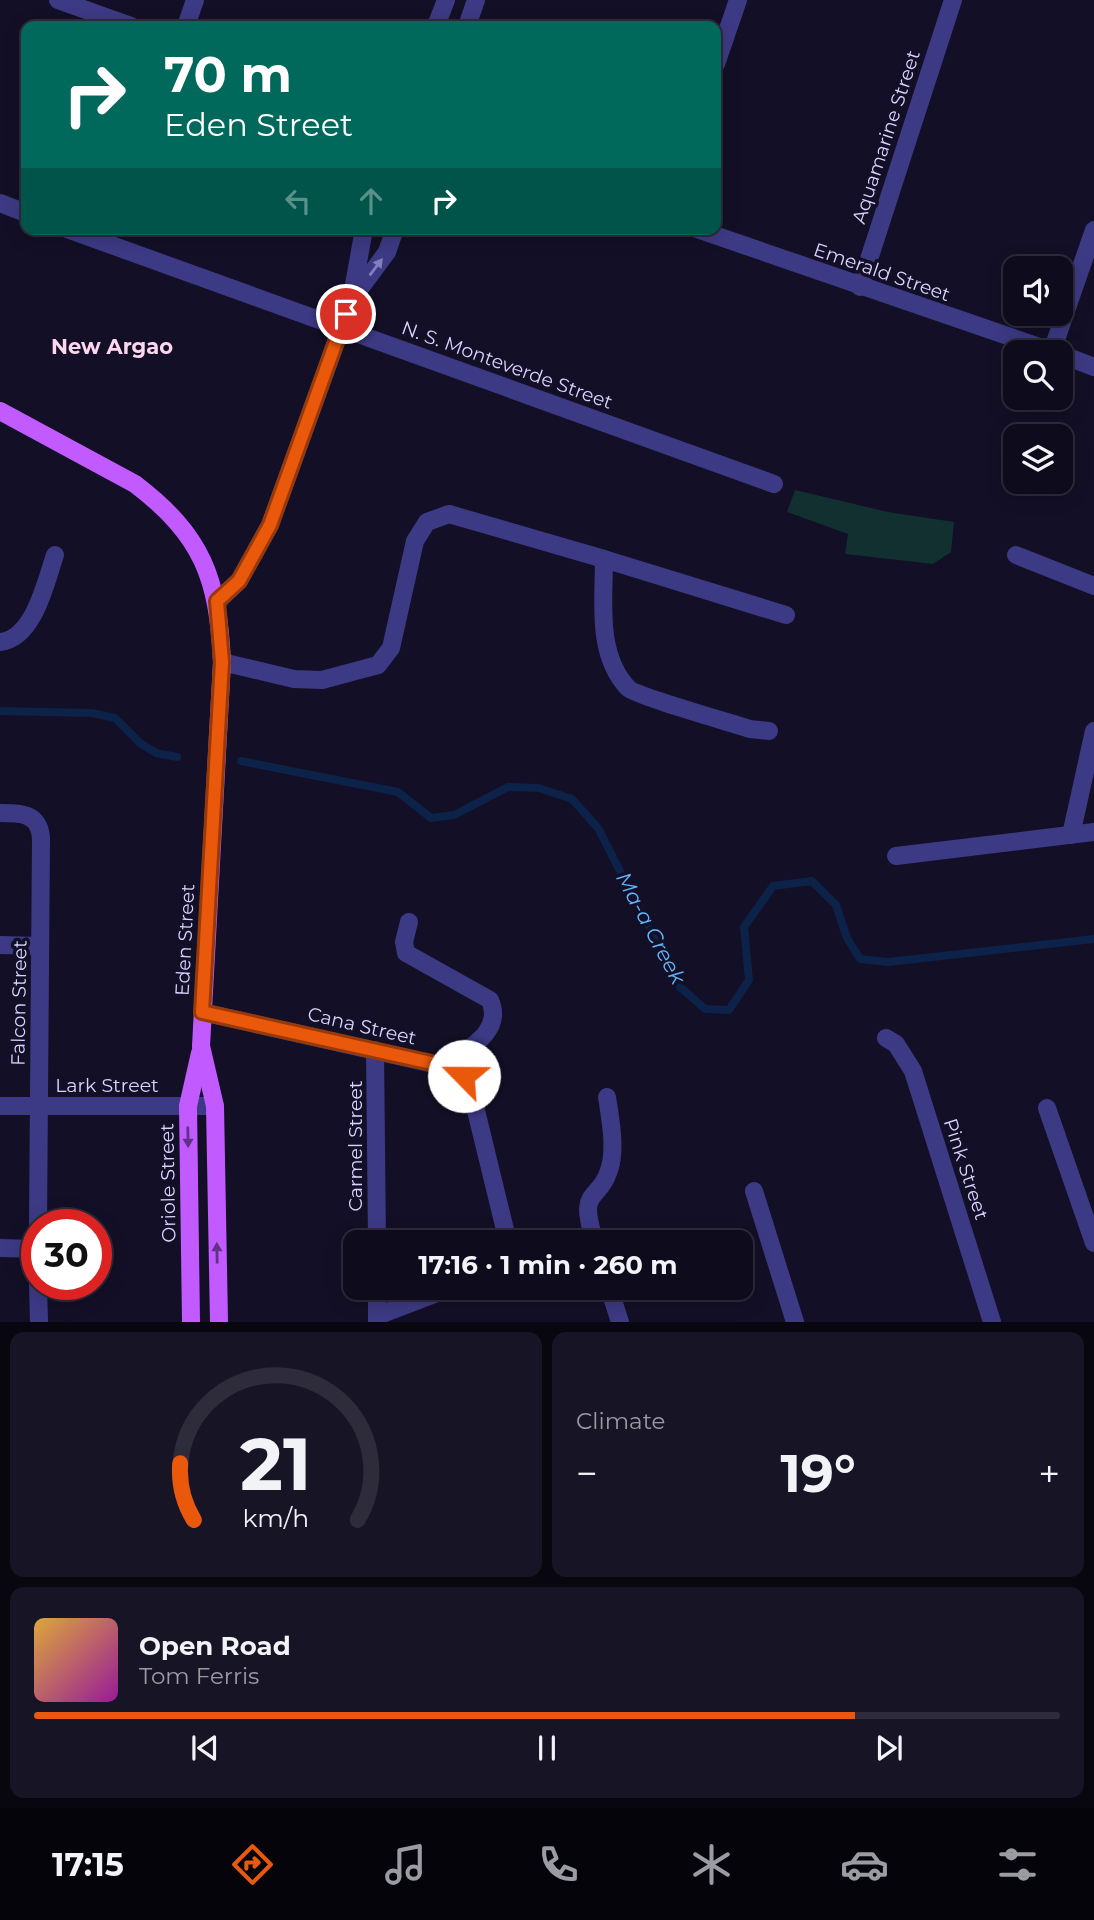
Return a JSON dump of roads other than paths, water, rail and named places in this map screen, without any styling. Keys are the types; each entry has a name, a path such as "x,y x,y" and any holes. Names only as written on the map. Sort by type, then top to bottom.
{"main road":[{"name":"Eden Street","path":"0,411 135,484 154,499 191,537 217,601 222,662 201,1046 215,1106 219,1321"},
{"name":"Oriole Street","path":"191,1321 188,1106 201,1046"}],"street":[{"path":"58,0 117,21"},
{"path":"188,21 195,0"},
{"path":"438,21 446,0"},
{"path":"469,21 476,0"},
{"path":"721,49 737,0"},
{"name":"Aquamarine Street","path":"860,287 953,0"},
{"path":"0,203 21,212"},
{"path":"1060,340 1094,230"},
{"name":"N. S. Monteverde Street","path":"84,235 774,484"},
{"path":"217,601 239,581 270,525 351,301 363,235"},
{"path":"351,301 387,252 393,235"},
{"name":"Emerald Street","path":"714,235 1020,340"},
{"name":"Emerald Street","path":"1073,359 1094,367"},
{"path":"222,662 294,679 322,680 378,665 391,648 415,541 427,522 449,514 786,615"},
{"path":"0,642 5,642 27,625 37,611 55,555"},
{"path":"1016,555 1094,586"},
{"path":"604,559 606,639 610,661 629,690 750,729 769,731"},
{"path":"1071,835 1094,731"},
{"name":"Falcon Street","path":"0,813 29,815 41,828 38,1209"},
{"path":"896,856 1094,832"},
{"path":"409,922 404,942 406,953 490,1000 494,1010 494,1022 488,1033 445,1066"},
{"path":"0,945 40,946"},
{"name":"Cana Street","path":"202,1012 445,1066 464,1076 471,1090 505,1230"},
{"name":"Pink Street","path":"886,1038 896,1044 913,1071 992,1321"},
{"name":"Carmel Street","path":"375,1050 377,1230"},
{"path":"591,1230 586,1214 588,1198 607,1179 612,1159 607,1097"},
{"name":"Lark Street","path":"0,1106 215,1106"},
{"path":"1047,1108 1094,1243"},
{"path":"754,1192 794,1321"},
{"path":"0,1248 21,1249"},
{"path":"38,1300 39,1321"},
{"path":"377,1300 377,1319 422,1300"},
{"path":"613,1300 620,1321"}],"waterway":[{"name":"Ma-a Creek","path":"0,711 92,713 115,718 140,743 156,753 177,757"},
{"name":"Ma-a Creek","path":"241,761 398,792 431,818 454,815 508,787 539,788 572,799 598,828 679,986 705,1009 729,1010 749,980 744,927 773,886 812,881 836,905 847,938 860,959 888,962 1094,939"}],"district":[{"name":"New Argao","path":"112,346"}]}
